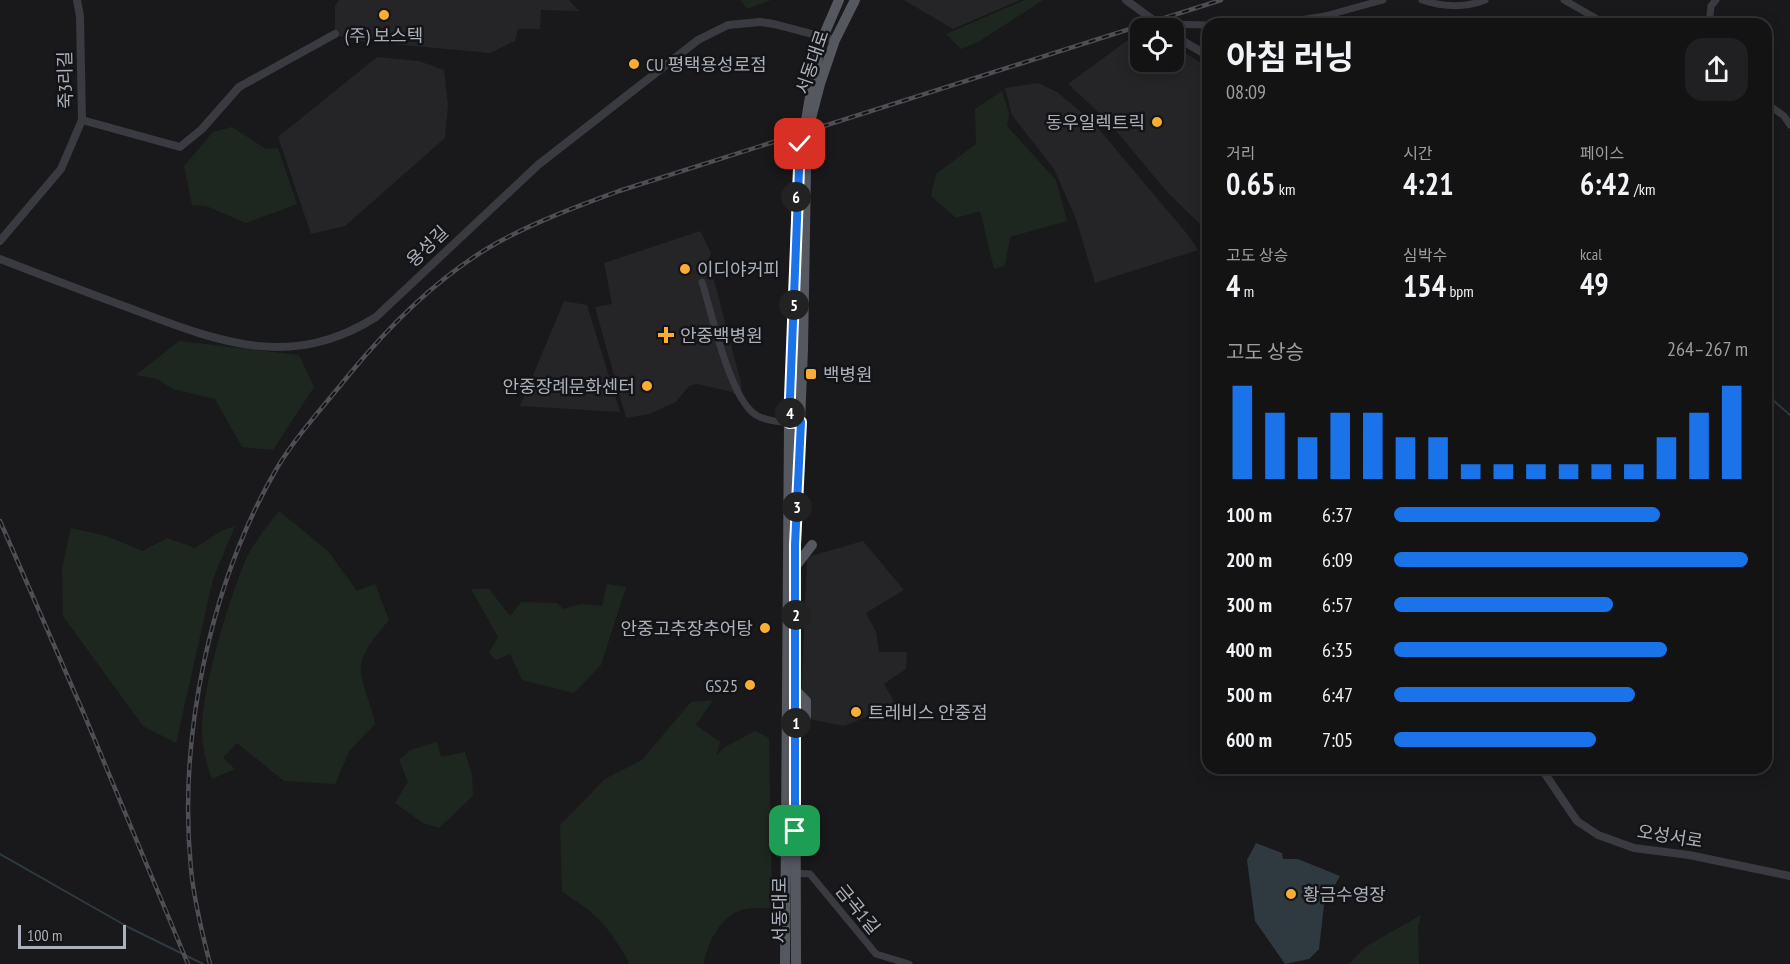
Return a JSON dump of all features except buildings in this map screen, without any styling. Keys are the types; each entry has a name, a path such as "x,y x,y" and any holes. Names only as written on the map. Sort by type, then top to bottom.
{"main road":[{"name":"서동대로","path":"796,964 791,873 789,423 800,144 823,38 839,0"},
{"name":"서동대로","path":"784,964 791,873 796,691 795,567 809,126 835,40 855,0"},
{"path":"795,567 812,544"}],"street":[{"name":"죽3리길","path":"0,241 61,170 82,120 80,16 77,0"},
{"path":"1126,0 1150,18"},
{"path":"1312,18 1383,0"},
{"path":"1422,0 1470,6 1485,0"},
{"path":"1564,0 1596,18"},
{"path":"1710,18 1711,6 1716,0"},
{"name":"용성길","path":"0,259 230,343 284,348 332,339 376,317 538,165 698,40 729,25 760,22 835,40"},
{"path":"1184,26 1202,25"},
{"path":"82,120 180,147 202,129 239,87 334,34"},
{"path":"1184,42 1202,52"},
{"path":"1772,107 1784,116 1790,125"},
{"path":"702,282 734,386 752,412 789,423 801,422"},
{"name":"오성서로","path":"1545,774 1576,821 1598,835 1634,848 1689,855 1790,876"},
{"name":"금곡1길","path":"791,873 810,874 876,954 909,964"}],"shaded area":[{"name":"(주) 보스텍","path":"339,0 569,0 579,11 541,10 540,29 518,29 515,41 490,53 360,41 340,36 335,30 335,6"},
{"path":"740,0 771,0 747,9"},
{"path":"904,0 1020,0 953,29"},
{"path":"1025,0 1043,0 978,42 961,49 946,34"},
{"path":"1130,38 1130,72 1184,72 1184,52 1202,64 1202,226 1167,192 1107,120 1068,84"},
{"path":"377,57 419,61 444,70 448,105 445,138 345,226 311,234 278,137"},
{"path":"1038,83 1057,92 1092,121 1198,250 1095,283 1076,219 1054,169 1012,115 1005,88"},
{"path":"1002,91 1009,113 1007,126 1056,180 1067,221 1010,237 1005,266 994,269 980,211 956,218 931,196 936,174 976,144 975,109"},
{"path":"232,127 266,149 278,148 297,204 246,223 206,206 192,205 184,166 213,132"},
{"name":"안중백병원","path":"700,231 711,253 709,261 742,387 737,396 732,392 697,384 689,386 676,402 649,414 626,418 595,307 612,304 604,263"},
{"path":"564,301 587,305 620,412 520,406"},
{"path":"179,341 299,355 314,387 273,450 242,447 215,399 173,389 157,379 136,375"},
{"path":"279,511 328,551 357,591 375,584 389,620 370,645 361,667 362,680 375,724 350,750 335,784 284,781 237,743 223,758 235,769 212,779 205,755 202,736 203,712 225,617 247,557"},
{"path":"235,526 213,579 176,743 143,726 63,616 62,568 71,528 106,536 143,551 167,538 195,548 221,531"},
{"path":"863,541 904,590 866,613 876,632 879,652 907,652 906,669 884,684 896,705 844,726 813,720 801,703 807,557"},
{"path":"607,584 626,587 601,665 574,693 522,680 510,654 496,660 489,653 498,637 471,589 489,589 510,616 521,602 557,603 563,609 580,604 602,606"},
{"path":"713,700 696,725 720,742 716,756 725,747 755,731 769,738 772,908 742,910 732,915 715,933 704,964 630,964 602,922 562,892 560,825 605,779 642,760 691,702"},
{"path":"437,742 441,757 465,752 472,775 473,796 439,828 423,823 395,803 408,782 399,760 410,750"},
{"name":"황금수영장","path":"1256,843 1282,853 1283,859 1298,859 1340,876 1324,905 1319,949 1309,959 1285,964 1255,921 1247,860"},
{"path":"1421,915 1418,928 1419,964 1349,964 1365,947"}],"waterway":[{"path":"1772,399 1790,415"},
{"path":"0,854 128,927 203,964"}],"railway":[{"path":"210,964 194,893 188,819 195,714 204,662 217,611 233,561 277,468 311,421 397,321 434,287 474,257 510,236 587,203 1221,0"},
{"path":"0,521 84,714 188,964"}],"place":[{"name":"(주) 보스텍","path":"384,15"},
{"name":"CU 평택용성로점","path":"634,64"},
{"name":"동우일렉트릭","path":"1157,122"},
{"name":"이디야커피","path":"685,269"},
{"name":"안중백병원","path":"666,335"},
{"name":"백병원","path":"811,374"},
{"name":"안중장례문화센터","path":"647,386"},
{"name":"안중고추장추어탕","path":"765,628"},
{"name":"GS25","path":"750,685"},
{"name":"트레비스 안중점","path":"856,712"},
{"name":"황금수영장","path":"1291,894"}],"route":[{"path":"795,831 795,545 798,445 801,422 789,423 796,262 795,212 800,144"}]}
